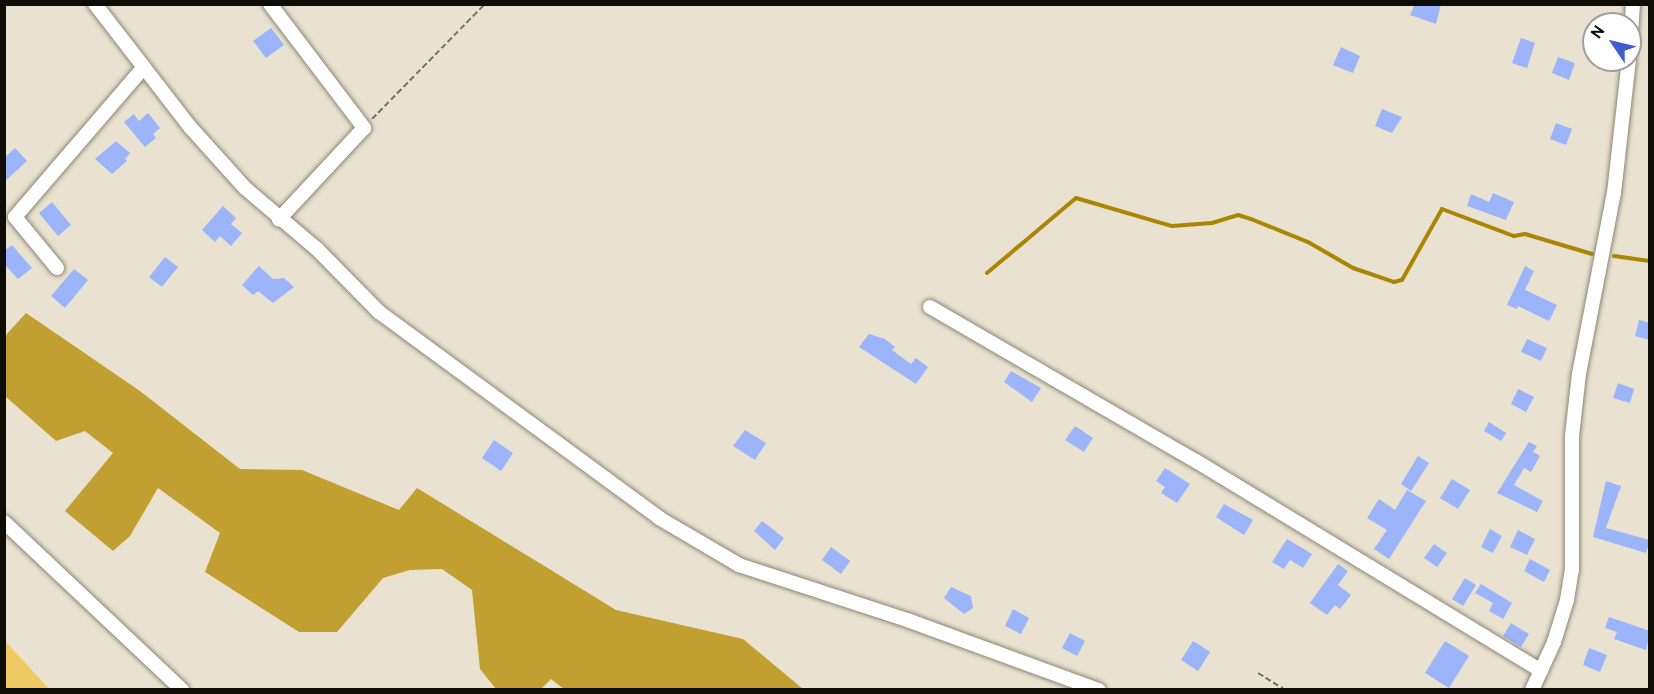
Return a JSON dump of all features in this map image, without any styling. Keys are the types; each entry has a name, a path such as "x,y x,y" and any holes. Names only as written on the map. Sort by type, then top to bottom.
{"street":[{"path":"95,4 142,68 191,128 283,222 379,312 659,518 739,565 910,621 1099,690"},
{"path":"270,4 364,128 283,222"},
{"path":"57,268 15,217 142,68"},
{"path":"1532,690 1561,623 1572,570 1572,436 1579,375 1614,192 1628,72"},
{"path":"930,307 1196,461 1541,671"},
{"path":"4,522 182,690"}],"path":[{"path":"364,128 412,74 485,4"},
{"path":"1258,673 1285,690"}],"shaded area":[{"path":"26,313 140,391 240,469 302,470 399,510 417,488 616,610 743,639 803,689 565,690 551,679 541,689 496,689 480,669 472,590 442,569 410,570 383,578 337,632 299,632 205,572 220,533 158,488 130,536 113,551 65,511 113,453 85,431 56,441 5,396 5,336"},
{"path":"5,641 49,689 5,689"}],"building":[{"path":"1415,4 1441,4 1436,24 1410,15"},
{"path":"271,28 284,45 266,58 253,41"},
{"path":"1521,38 1535,43 1527,68 1512,63"},
{"path":"1341,47 1360,56 1353,73 1333,65"},
{"path":"1558,57 1575,63 1569,80 1552,73"},
{"path":"1382,109 1402,117 1392,133 1375,126"},
{"path":"148,113 160,128 153,134 156,138 145,147 124,122 134,114 139,121"},
{"path":"1556,123 1572,129 1566,145 1550,139"},
{"path":"116,141 130,153 125,159 127,161 112,174 95,159"},
{"path":"15,148 27,161 4,182 4,158"},
{"path":"1493,193 1514,202 1506,220 1467,206 1471,194 1489,202"},
{"path":"52,202 71,225 58,236 39,213"},
{"path":"223,206 236,218 231,224 242,233 231,246 220,236 215,242 202,230"},
{"path":"12,245 32,268 18,279 4,264 4,251"},
{"path":"165,257 178,267 162,287 149,277"},
{"path":"259,266 273,279 284,278 294,287 273,303 258,291 253,295 242,285"},
{"path":"1525,266 1534,271 1525,290 1557,305 1549,321 1518,306 1517,309 1507,305"},
{"path":"74,269 88,280 65,308 51,296"},
{"path":"1639,320 1650,323 1650,340 1635,336"},
{"path":"869,334 885,339 895,347 892,350 911,364 916,358 928,367 916,384 859,347"},
{"path":"1527,339 1547,348 1541,361 1521,352"},
{"path":"1011,371 1041,388 1032,402 1004,382"},
{"path":"1618,383 1634,389 1630,403 1613,398"},
{"path":"1518,389 1534,397 1526,412 1511,404"},
{"path":"1489,422 1506,433 1501,441 1484,431"},
{"path":"1075,426 1093,438 1084,452 1065,440"},
{"path":"745,430 766,443 755,460 733,446"},
{"path":"494,440 513,453 501,471 482,458"},
{"path":"1529,442 1537,446 1533,452 1540,456 1531,472 1524,468 1514,485 1543,501 1537,512 1497,493"},
{"path":"1418,456 1429,463 1411,491 1401,484"},
{"path":"1165,468 1190,484 1177,503 1161,493 1165,487 1156,481"},
{"path":"1452,479 1470,490 1458,509 1440,498"},
{"path":"1606,481 1621,486 1606,528 1650,540 1646,553 1593,537"},
{"path":"1407,490 1426,501 1389,559 1374,549 1387,530 1367,518 1379,499 1395,510"},
{"path":"1224,504 1253,520 1244,535 1216,517"},
{"path":"762,521 784,538 775,550 754,531"},
{"path":"1490,529 1502,536 1493,553 1481,547"},
{"path":"1518,530 1535,539 1527,555 1510,547"},
{"path":"1287,539 1312,554 1303,568 1290,560 1284,569 1272,562"},
{"path":"1434,544 1447,553 1437,567 1424,558"},
{"path":"831,547 850,561 841,574 822,560"},
{"path":"1530,559 1550,570 1544,582 1524,571"},
{"path":"1338,564 1348,571 1338,585 1351,595 1340,609 1335,605 1327,615 1310,603"},
{"path":"1465,578 1476,585 1463,606 1452,599"},
{"path":"1481,584 1512,603 1503,619 1489,611 1493,603 1475,593"},
{"path":"951,587 971,596 973,608 964,614 944,598"},
{"path":"1013,609 1029,618 1021,634 1005,626"},
{"path":"1609,617 1650,631 1646,650 1614,639 1617,632 1605,628"},
{"path":"1511,623 1529,634 1521,647 1503,636"},
{"path":"1070,633 1085,641 1077,656 1062,648"},
{"path":"1193,641 1210,652 1198,671 1181,660"},
{"path":"1445,641 1469,656 1449,688 1425,673"},
{"path":"1589,648 1607,655 1600,672 1583,665"}],"waterway":[{"path":"987,273 1076,198 1172,226 1212,223 1238,215 1308,242 1353,268 1394,282 1402,280 1442,209 1514,236 1525,234 1592,254"},
{"path":"1614,256 1650,261"}]}
